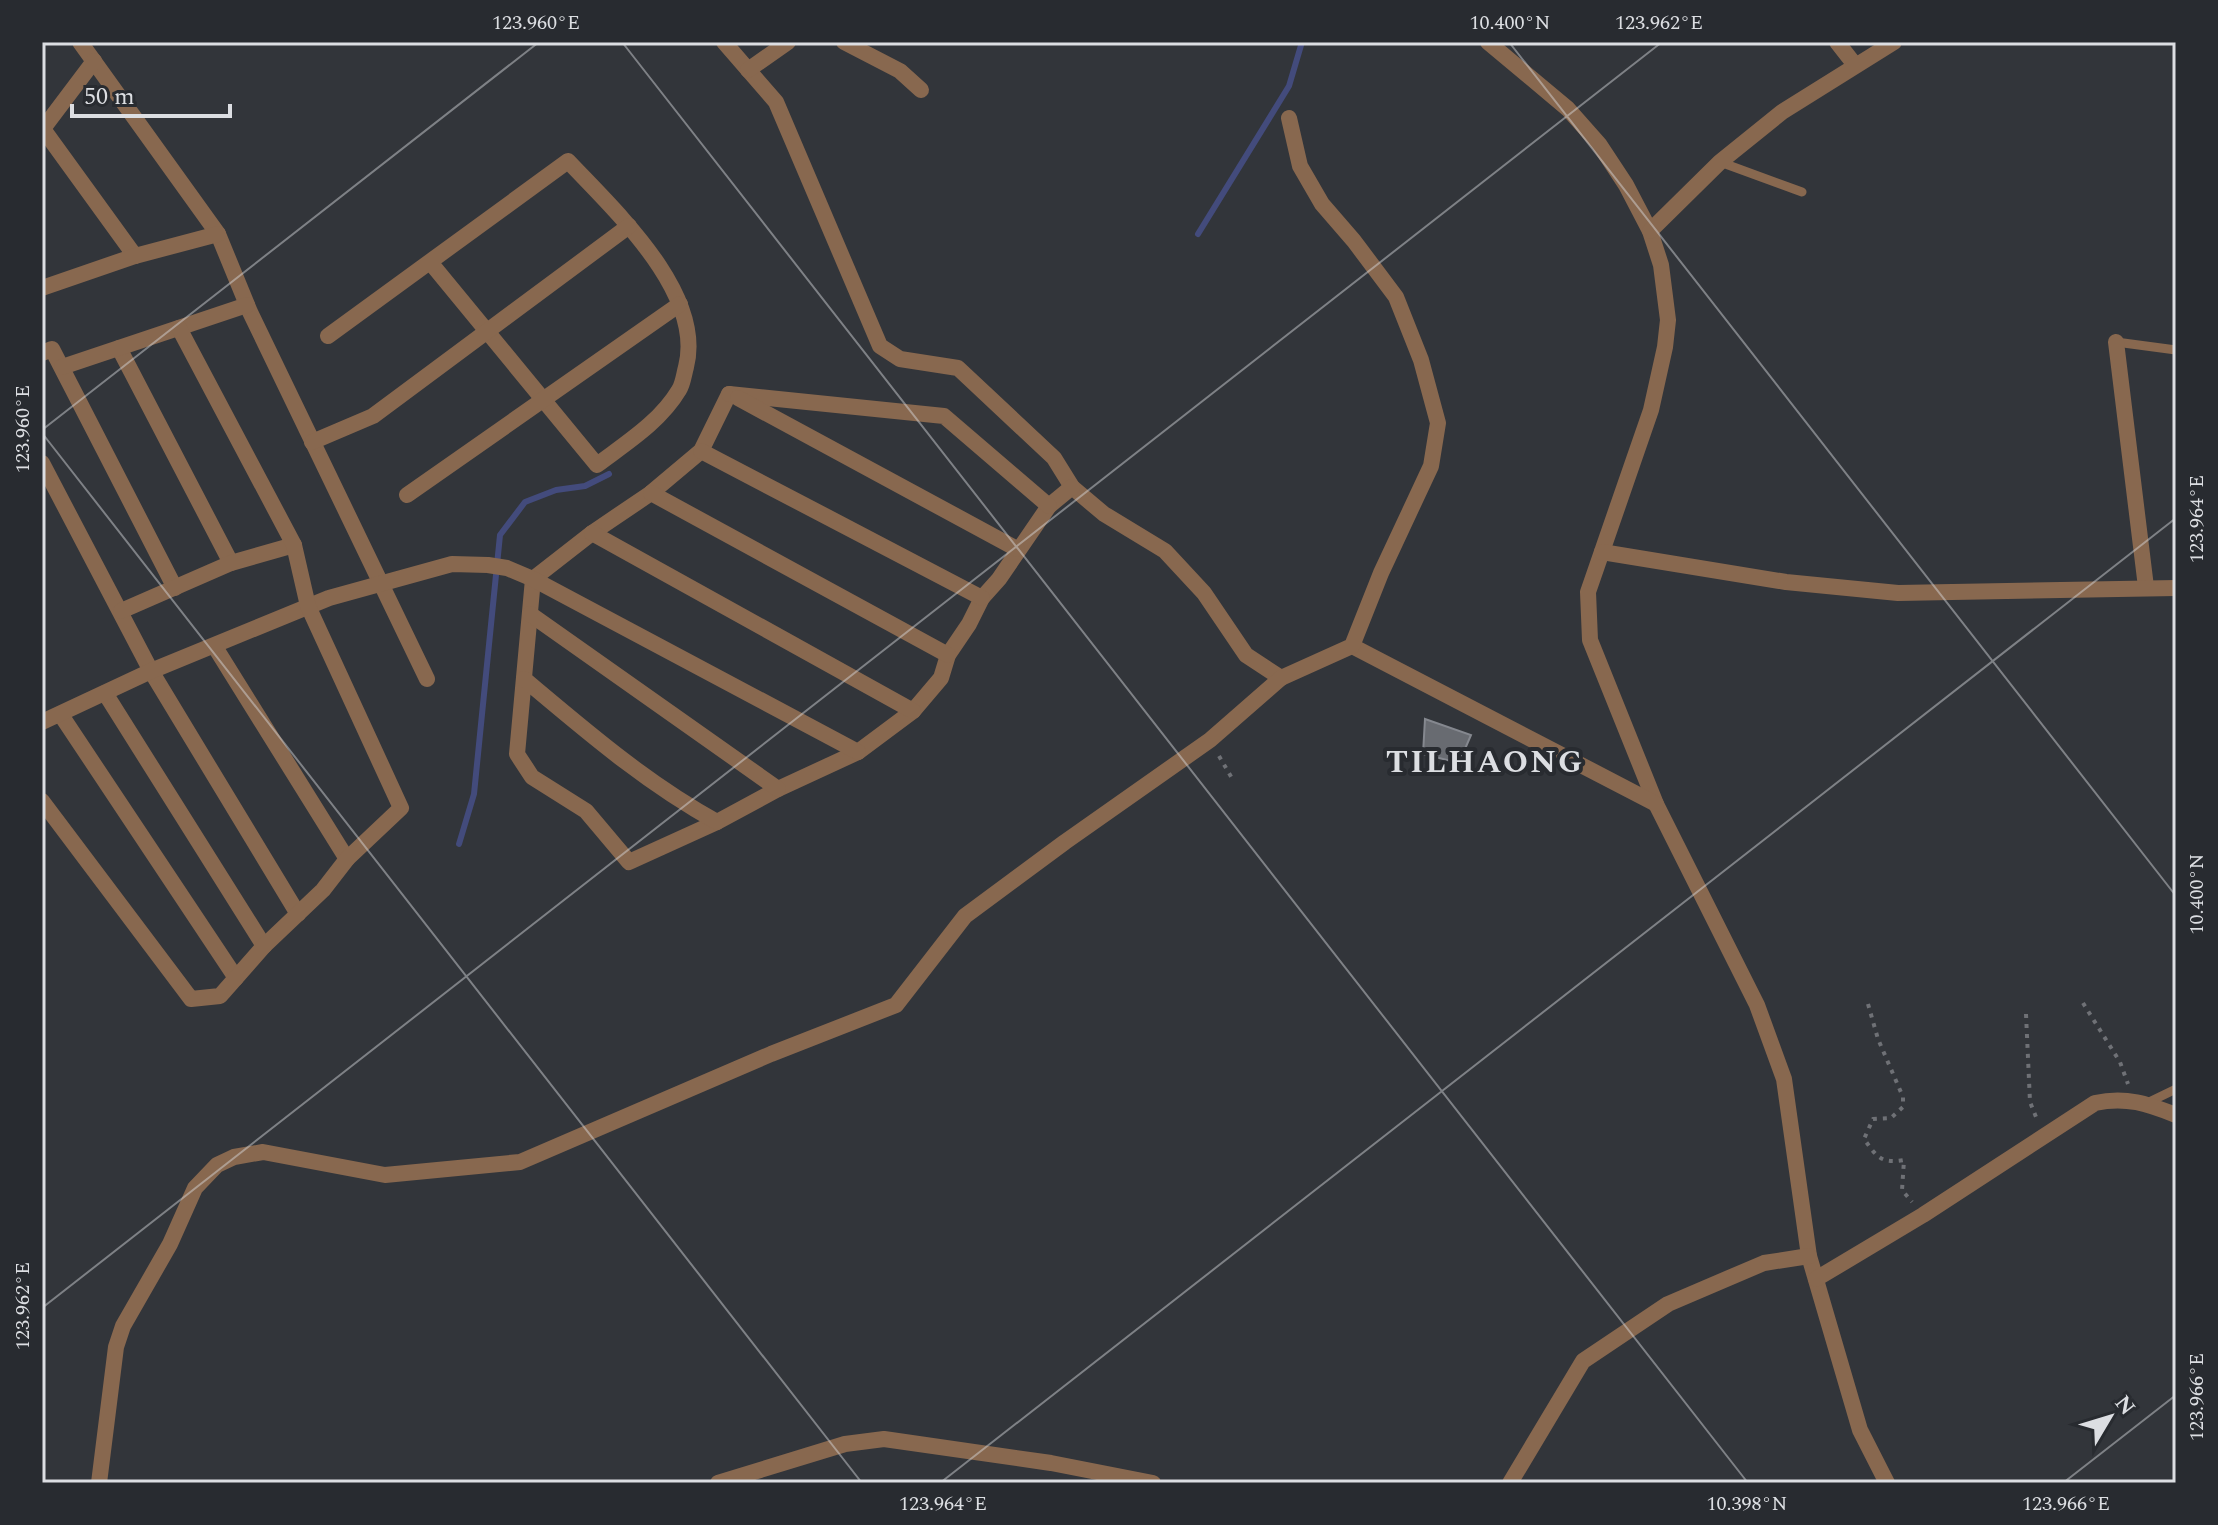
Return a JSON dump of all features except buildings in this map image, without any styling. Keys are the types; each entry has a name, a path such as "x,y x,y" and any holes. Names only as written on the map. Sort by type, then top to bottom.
{"street":[{"path":"80,42 218,234 247,305 427,679"},
{"path":"724,42 776,102 880,346 900,359 958,368 1054,458 1072,487 1104,514 1165,551 1204,593 1246,655 1281,678"},
{"path":"748,70 788,42"},
{"path":"844,42 900,71 921,90"},
{"path":"1488,42 1568,109 1599,144 1626,185 1650,231 1666,290 1668,320 1665,347 1651,410 1588,592 1590,640 1656,804 1757,1005 1784,1079 1809,1256 1860,1430 1887,1483"},
{"path":"1837,42 1855,65"},
{"path":"1650,231 1720,162 1782,112 1894,42"},
{"path":"94,61 42,130 135,256"},
{"path":"99,1483 116,1347 123,1326 170,1244 195,1188 217,1165 234,1157 263,1152 385,1175 520,1162 771,1054 896,1005 965,916 1210,740 1281,678 1352,646 1381,573 1431,466 1438,423 1421,360 1396,297 1322,204 1300,166 1289,118"},
{"path":"328,336 568,161 629,226 663,269 680,304 691,350 681,389 646,428 597,465 430,262"},
{"path":"312,442 373,416 629,226"},
{"path":"42,288 135,256 218,234"},
{"path":"407,495 680,304"},
{"path":"62,367 247,305"},
{"path":"42,801 191,999 220,996 264,946 323,890 347,859 401,808 308,606 294,545 179,328"},
{"path":"2116,342 2146,587"},
{"path":"119,348 231,563"},
{"path":"42,353 52,349 175,588"},
{"path":"729,394 701,451 651,493 592,533 533,579 517,754 532,777 586,811 629,862 858,752 913,711 941,678 948,655 982,598 999,579 1049,506 1072,487"},
{"path":"729,394 944,416 1049,506"},
{"path":"729,394 1017,549"},
{"path":"701,451 982,598"},
{"path":"42,463 151,671 298,914"},
{"path":"651,493 948,655"},
{"path":"592,533 913,711"},
{"path":"121,611 231,563 294,545"},
{"path":"1602,552 1786,582 1898,593 2176,588"},
{"path":"42,722 151,671 329,598 452,564 488,565 507,568 533,579 858,752"},
{"path":"530,614 778,789"},
{"path":"1352,646 1656,804"},
{"path":"215,647 347,859"},
{"path":"524,679 626,764 682,803 717,822"},
{"path":"105,693 264,946"},
{"path":"61,715 236,978"},
{"path":"1816,1279 1923,1215 2095,1103 2112,1099 2140,1102 2176,1115"},
{"path":"1510,1483 1583,1361 1668,1304 1764,1263 1809,1256"},
{"path":"718,1483 845,1444 884,1439 1051,1463 1153,1483"}],"lane":[{"path":"1720,162 1802,192"},
{"path":"2116,342 2176,350"},
{"path":"2140,1102 2176,1089"}],"path":[{"path":"1210,740 1233,780"},
{"path":"2083,1003 2120,1062 2140,1102"},
{"path":"1868,1004 1878,1039 1903,1097 1903,1107 1891,1118 1873,1119 1864,1139 1877,1156 1889,1163 1904,1160 1902,1190 1923,1215"},
{"path":"2026,1014 2030,1102 2044,1135"}],"waterway":[{"path":"1198,234 1289,86 1302,42"},
{"path":"459,844 474,794 500,535 525,502 556,490 585,486 609,474"}],"district":[{"name":"TILHAONG","path":"1485,762"}]}
